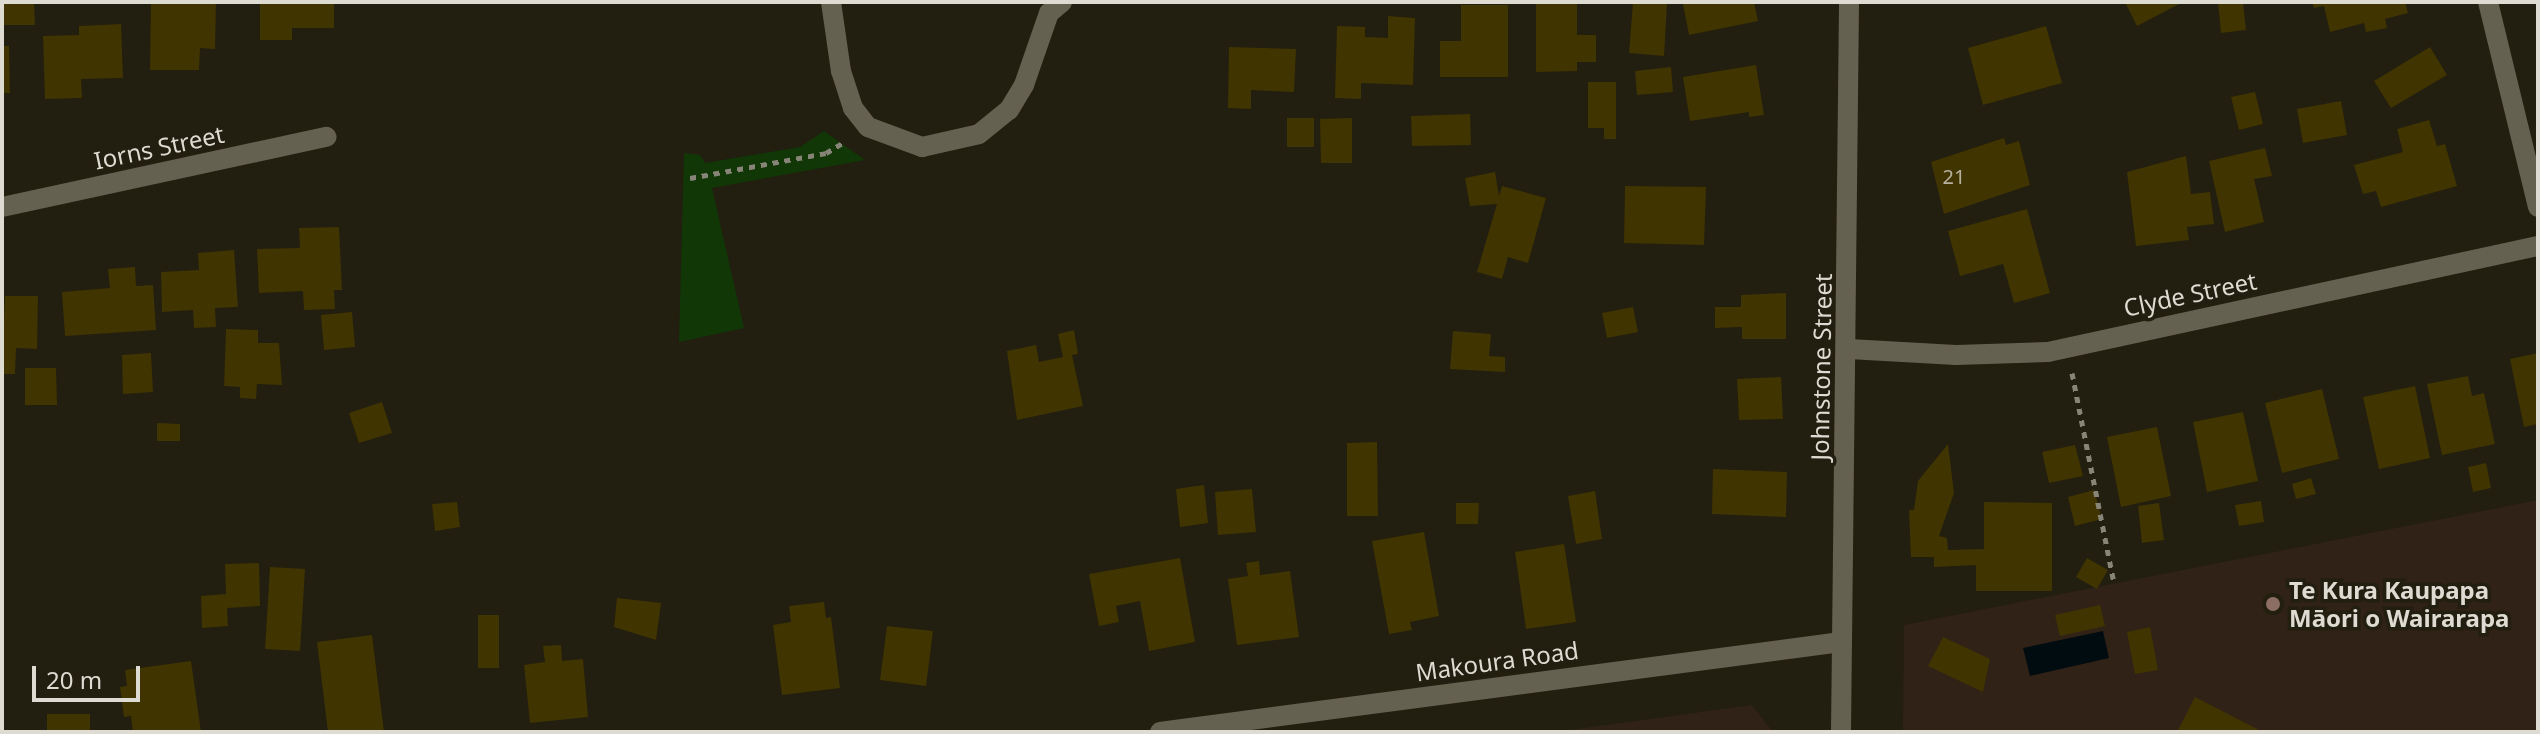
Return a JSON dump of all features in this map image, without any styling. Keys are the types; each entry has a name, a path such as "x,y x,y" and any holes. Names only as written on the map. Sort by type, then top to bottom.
{"street":[{"path":"831,2 841,71 853,108 868,127 922,147 979,134 1016,97 1049,13 1062,2"},
{"name":"Johnstone Street","path":"1841,732 1849,349 1849,2"},
{"path":"2488,2 2538,207"},
{"name":"Iorns Street","path":"2,207 327,137"},
{"name":"Clyde Street","path":"1849,349 1956,355 2066,348 2538,246"},
{"name":"Makoura Road","path":"1160,732 1841,642"}],"path":[{"path":"690,178 826,153 868,127"},
{"path":"2066,348 2114,583"}],"shaded area":[{"name":"Te Kura Kaupapa Māori o Wairarapa","path":"2538,500 2538,732 1903,732 1904,625"},
{"path":"2103,631 2109,658 2030,676 2023,648"},
{"path":"1752,705 1773,732 1555,732"}],"green space":[{"path":"824,131 865,160 712,188 744,328 679,342 684,153 700,155 705,163 800,147"}],"building":[{"path":"2,2 34,2 35,25 2,25"},
{"path":"151,2 216,2 215,49 200,48 199,70 150,70"},
{"path":"260,2 334,2 334,28 292,28 292,40 260,40"},
{"path":"1536,2 1577,2 1577,35 1596,35 1596,62 1577,62 1577,71 1536,72"},
{"path":"1633,2 1667,4 1664,56 1629,53"},
{"path":"1754,2 1758,21 1689,35 1683,4"},
{"path":"2125,2 2183,2 2137,26"},
{"path":"2218,2 2243,2 2246,30 2221,33"},
{"path":"2312,2 2405,2 2408,13 2385,19 2387,28 2366,32 2364,23 2330,32 2324,6 2314,8"},
{"path":"1461,5 1508,5 1508,77 1440,77 1440,41 1461,41"},
{"path":"1388,16 1415,18 1413,85 1361,83 1361,99 1335,98 1337,26 1365,27 1365,37 1388,38"},
{"path":"121,24 123,78 81,79 82,98 45,99 43,36 79,35 79,26"},
{"path":"2046,26 2062,83 1983,105 1968,48"},
{"path":"2,46 9,46 10,93 2,93"},
{"path":"1229,47 1296,49 1294,92 1251,90 1251,109 1228,108"},
{"path":"2430,47 2447,75 2391,108 2374,81"},
{"path":"1756,65 1764,115 1749,117 1749,112 1690,121 1683,77"},
{"path":"1671,67 1673,92 1637,95 1635,71"},
{"path":"1588,82 1616,82 1616,139 1604,139 1604,128 1588,128"},
{"path":"2255,92 2263,124 2239,130 2231,97"},
{"path":"2341,101 2347,135 2303,143 2297,109"},
{"path":"1470,114 1471,145 1412,146 1411,116"},
{"path":"1287,118 1314,118 1314,147 1287,147"},
{"path":"1352,118 1352,163 1321,163 1320,119"},
{"path":"2429,120 2437,146 2445,144 2457,186 2381,207 2376,191 2363,194 2354,165 2403,152 2397,129"},
{"path":"2004,138 2006,145 2019,141 2030,185 1944,214 1931,162"},
{"path":"2265,148 2272,176 2254,179 2264,222 2225,232 2209,161"},
{"path":"2186,156 2191,194 2210,192 2214,224 2187,227 2189,240 2136,246 2127,172"},
{"path":"1495,172 1499,196 1502,186 1546,198 1528,263 1508,257 1502,279 1477,272 1497,204 1470,206 1465,178"},
{"path":"1625,186 1706,187 1704,245 1624,243"},
{"path":"2027,209 2050,293 2014,303 2003,264 1960,276 1948,231"},
{"path":"339,227 342,290 334,290 335,309 304,310 303,291 259,293 257,249 300,248 299,228"},
{"path":"234,250 238,307 215,308 216,327 194,328 193,310 162,312 161,272 199,270 198,253"},
{"path":"135,267 136,286 153,285 156,330 65,336 62,292 110,288 108,269"},
{"path":"1786,293 1786,339 1742,339 1742,327 1715,328 1715,307 1741,307 1741,295"},
{"path":"5,296 38,296 37,349 16,348 15,374 2,374"},
{"path":"1633,307 1638,332 1607,338 1602,313"},
{"path":"352,312 355,347 324,350 321,315"},
{"path":"226,329 258,330 258,343 279,343 282,385 257,384 256,399 240,398 240,387 224,386"},
{"path":"1074,330 1078,354 1072,355 1083,406 1017,420 1007,351 1036,345 1039,362 1063,357 1058,334"},
{"path":"1453,331 1491,334 1489,356 1505,357 1505,372 1450,369"},
{"path":"151,353 153,392 123,394 122,355"},
{"path":"2538,353 2538,424 2524,427 2510,359"},
{"path":"25,368 56,368 57,405 25,405"},
{"path":"2468,376 2472,396 2484,393 2495,444 2442,455 2427,384"},
{"path":"1781,377 1783,419 1739,420 1737,379"},
{"path":"2415,386 2430,458 2379,469 2363,397"},
{"path":"2322,389 2339,459 2282,473 2265,403"},
{"path":"382,402 392,433 359,443 349,413"},
{"path":"2243,412 2258,481 2207,492 2193,422"},
{"path":"157,423 180,424 180,441 157,441"},
{"path":"2157,427 2171,496 2121,507 2107,437"},
{"path":"1377,442 1378,516 1347,516 1347,443"},
{"path":"1948,444 1954,493 1939,536 1947,538 1948,550 1984,549 1984,502 2052,503 2052,591 1976,591 1976,565 1934,567 1934,557 1911,557 1909,510 1914,510 1918,481"},
{"path":"2075,445 2083,476 2049,483 2042,452"},
{"path":"2486,463 2491,488 2473,492 2468,467"},
{"path":"1713,469 1787,472 1786,517 1712,514"},
{"path":"2311,478 2316,494 2296,499 2292,484"},
{"path":"1204,485 1208,523 1180,527 1176,489"},
{"path":"1252,489 1256,532 1218,535 1215,492"},
{"path":"2094,490 2102,519 2075,526 2068,497"},
{"path":"1595,491 1602,539 1576,544 1568,496"},
{"path":"2261,501 2264,522 2239,526 2235,505"},
{"path":"457,502 460,527 435,531 432,504"},
{"path":"1456,503 1479,503 1478,524 1456,524"},
{"path":"2159,503 2164,540 2142,543 2138,506"},
{"path":"1424,532 1439,616 1410,622 1412,630 1389,634 1372,541"},
{"path":"1564,544 1576,622 1526,629 1515,552"},
{"path":"1180,558 1195,642 1149,651 1140,601 1116,606 1119,622 1099,626 1089,574"},
{"path":"2087,558 2108,570 2097,589 2076,577"},
{"path":"1259,561 1260,575 1290,571 1299,637 1237,645 1228,579 1248,576 1246,563"},
{"path":"259,563 260,606 227,608 228,626 202,628 201,596 226,594 225,564"},
{"path":"270,567 305,569 300,651 265,649"},
{"path":"617,598 661,603 656,640 614,627"},
{"path":"824,602 826,618 831,617 840,688 782,695 773,625 791,622 789,606"},
{"path":"2100,605 2105,626 2060,636 2055,615"},
{"path":"478,615 499,615 499,668 478,668"},
{"path":"887,626 933,631 926,686 880,680"},
{"path":"2150,627 2158,670 2135,674 2127,632"},
{"path":"372,635 384,732 328,732 317,642"},
{"path":"1943,637 1990,659 1983,692 1928,666"},
{"path":"561,645 562,661 583,659 588,717 530,723 524,665 545,662 543,646"},
{"path":"191,661 201,732 133,732 131,716 124,717 120,687 127,686 125,670"},
{"path":"2195,697 2263,732 2177,732"},
{"path":"47,714 90,714 90,732 47,732"}],"place":[{"name":"Te Kura Kaupapa Māori o Wairarapa","path":"2273,604"}]}
